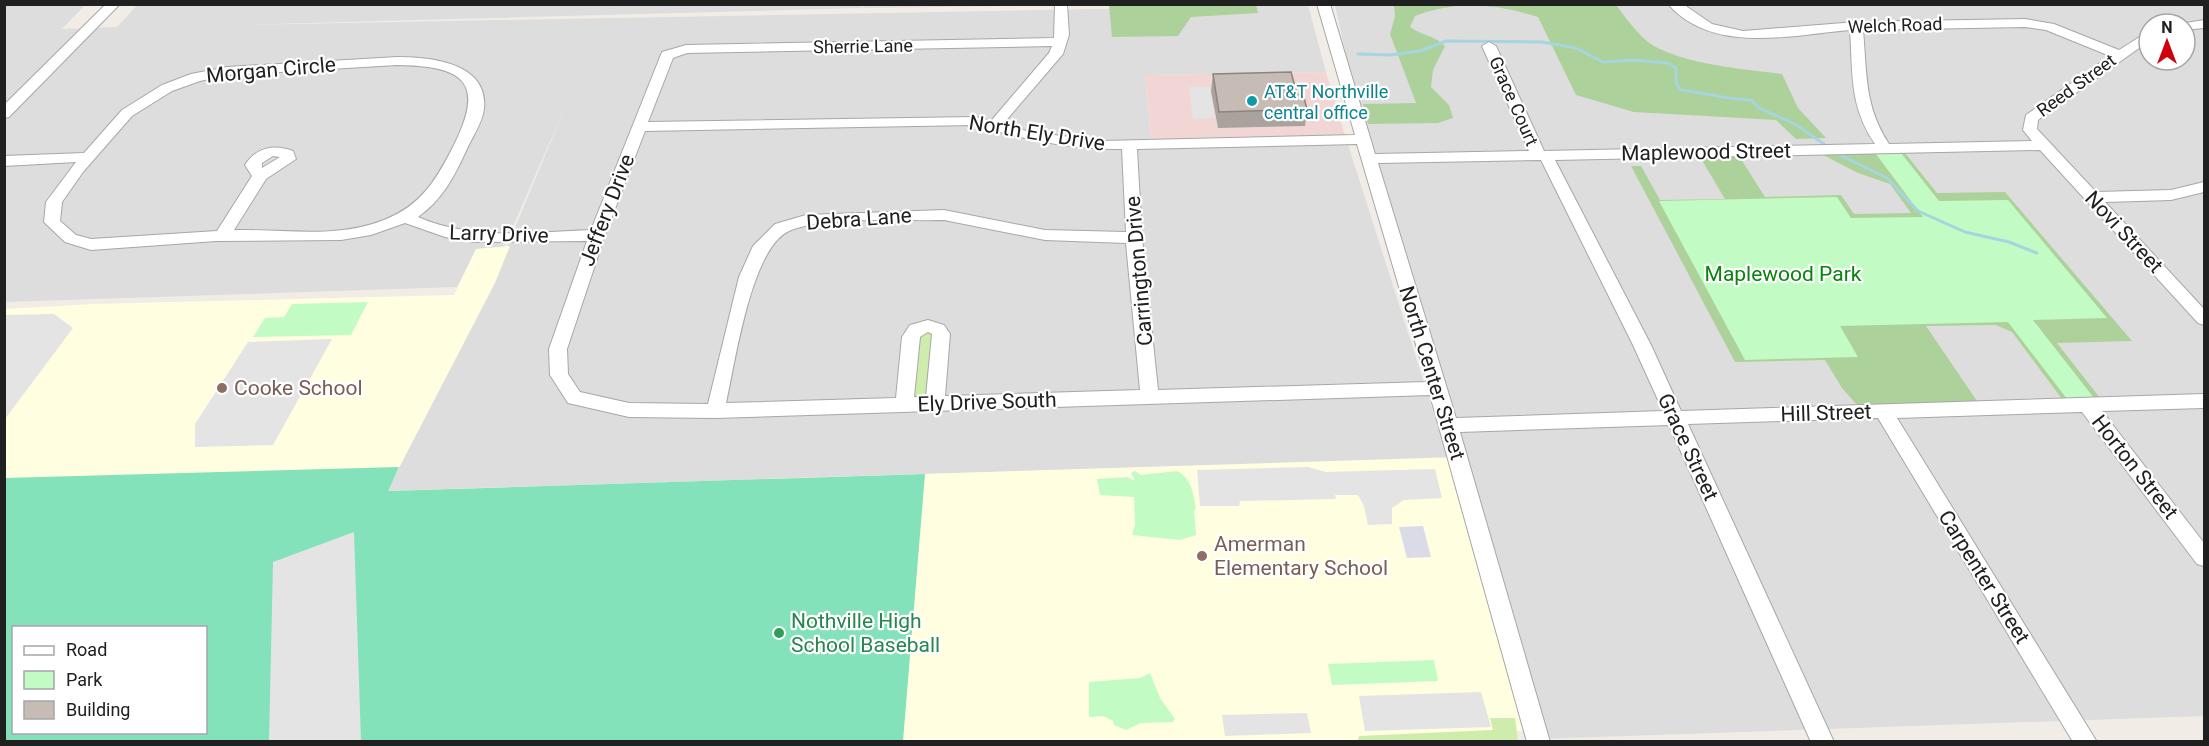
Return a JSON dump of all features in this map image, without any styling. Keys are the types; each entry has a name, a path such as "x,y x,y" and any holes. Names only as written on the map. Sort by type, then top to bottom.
{"street":[{"path":"4,114 114,4"},
{"path":"995,125 1056,54 1060,42 1061,4"},
{"name":"North Center Street","path":"1323,4 1539,741"},
{"name":"Welch Road","path":"1674,4 1694,20 1708,27 1743,35 1856,26 2035,24 2073,36 2119,55"},
{"path":"1856,26 1862,105 1869,123 1885,148"},
{"name":"Sherrie Lane","path":"667,55 686,49 1060,42"},
{"name":"Reed Street","path":"2042,145 2030,130 2031,118 2137,43"},
{"name":"Grace Court","path":"1489,46 1543,156"},
{"path":"4,127 63,65 66,54"},
{"name":"Jeffery Drive","path":"558,367 561,337 597,235 667,55"},
{"name":"Morgan Circle","path":"397,61 429,63 447,68 468,79 476,94 477,108 444,182 423,206 405,217 375,229 341,236 222,236 101,245 73,240 55,226 51,216 57,195 133,107 166,88 196,77 241,69 397,61"},
{"name":"North Ely Drive","path":"639,127 975,121 1029,136 1066,142 1129,146 1362,139"},
{"name":"Maplewood Street","path":"1369,159 2042,145"},
{"name":"Novi Street","path":"2042,145 2205,319"},
{"name":"Carrington Drive","path":"1129,146 1134,238 1150,397"},
{"name":"Grace Street","path":"1543,156 1642,345 1673,418 1823,741"},
{"path":"4,161 83,163"},
{"path":"4,171 83,163"},
{"path":"222,236 260,176"},
{"path":"2092,197 2171,195 2205,187"},
{"name":"Debra Lane","path":"715,411 747,277 759,250 781,228 806,220 945,215 1044,235 1134,238"},
{"name":"Larry Drive","path":"405,217 426,229 456,236 597,235"},
{"path":"904,405 910,338 916,329 928,326 938,329 941,334 935,404"},
{"name":"Ely Drive South","path":"558,367 567,392 574,398 592,404 629,410 715,411 1437,388"},
{"name":"Hill Street","path":"1448,425 2205,401"},
{"name":"Horton Street","path":"2087,405 2205,558"},
{"name":"Carpenter Street","path":"1884,412 2086,741"}],"shaded area":[{"path":"138,4 862,5 862,8 234,25 1308,5 1326,72 1145,75 1151,139 1345,135 1448,458 387,491 507,247 566,105 504,247 476,249 457,287 5,302 4,5 85,5 62,29 117,27"},
{"path":"863,4 1084,5 863,8"},
{"path":"1335,5 2204,5 2204,716 1538,739 1367,154"},
{"path":"1326,72 1345,135 1151,139 1145,75"},
{"path":"1189,87 1210,87 1215,118 1193,119"},
{"path":"510,246 495,283 387,491 1457,457 1534,730 1333,742 5,742 5,309 94,304 454,295 476,249"},
{"path":"54,314 73,328 5,419 5,315"},
{"path":"332,339 273,445 195,447 195,424 248,342"},
{"path":"1308,467 1326,472 1435,469 1442,498 1404,500 1392,508 1392,524 1368,525 1364,506 1358,495 1335,495 1336,499 1240,501 1239,506 1200,506 1197,470"},
{"path":"1423,526 1431,557 1407,558 1399,527"},
{"path":"354,532 361,741 269,741 273,562"},
{"path":"1481,692 1491,727 1365,731 1359,696"},
{"path":"1307,713 1311,733 1225,736 1222,715"}],"green space":[{"path":"1109,5 1256,5 1258,13 1191,17 1178,36 1112,37"},
{"path":"1394,5 1616,5 1643,38 1668,52 1699,62 1782,74 1798,108 1826,138 1796,139 1776,120 1634,112 1576,95 1538,17 1507,9 1476,6 1430,11 1415,16 1410,27 1445,46 1433,70 1431,87 1449,105 1453,118 1438,123 1368,124 1363,104 1416,103 1390,34 1395,16"},
{"name":"Maplewood Park","path":"1901,153 1939,201 2008,200 2107,318 2033,320 2094,398 2067,399 2008,322 1840,326 1858,357 1745,360 1659,201 1837,197 1851,218 1923,217 1876,154"},
{"name":"Maplewood Park","path":"1905,153 1937,193 2005,192 2132,341 2057,343 2100,398 2062,399 2012,332 1996,325 1926,326 1977,401 1857,405 1842,388 1825,360 1735,362 1631,166 1641,166 1660,200 1725,199 1700,157 1739,156 1765,197 1841,195 1854,214 1911,213 1890,184 1858,173 1823,155"},
{"path":"368,302 351,335 253,337 265,318 284,317 292,304"},
{"path":"924,331 934,333 927,396 914,396 917,337"},
{"path":"399,467 388,491 925,474 903,741 5,741 5,478"},
{"path":"1135,471 1141,475 1177,471 1186,478 1194,497 1196,535 1180,540 1132,535 1135,525 1134,497 1100,495 1097,479 1128,477 1135,481 1131,473"},
{"path":"1434,660 1438,681 1332,685 1328,664"},
{"path":"1150,673 1160,698 1175,719 1173,722 1141,723 1126,730 1114,725 1113,721 1103,716 1089,717 1089,682 1140,678"},
{"path":"1490,718 1515,718 1518,741 1360,742 1358,739 1359,736 1493,730"}],"building":[{"path":"1291,72 1297,94 1303,94 1307,109 1219,112 1213,74"}],"waterway":[{"path":"1358,54 1390,55 1420,51 1446,41 1542,42 1576,48 1603,62 1635,60 1667,63 1676,68 1676,83 1680,90 1751,100 1759,108 1795,124 1828,147"},
{"path":"1836,153 1887,178 1918,211 1965,232 2009,242 2037,253"}],"place":[{"name":"AT&T Northville central office","path":"1252,101"},
{"name":"Cooke School","path":"222,388"},
{"name":"Amerman Elementary School","path":"1202,556"},
{"name":"Nothville High School Baseball","path":"779,633"}]}
